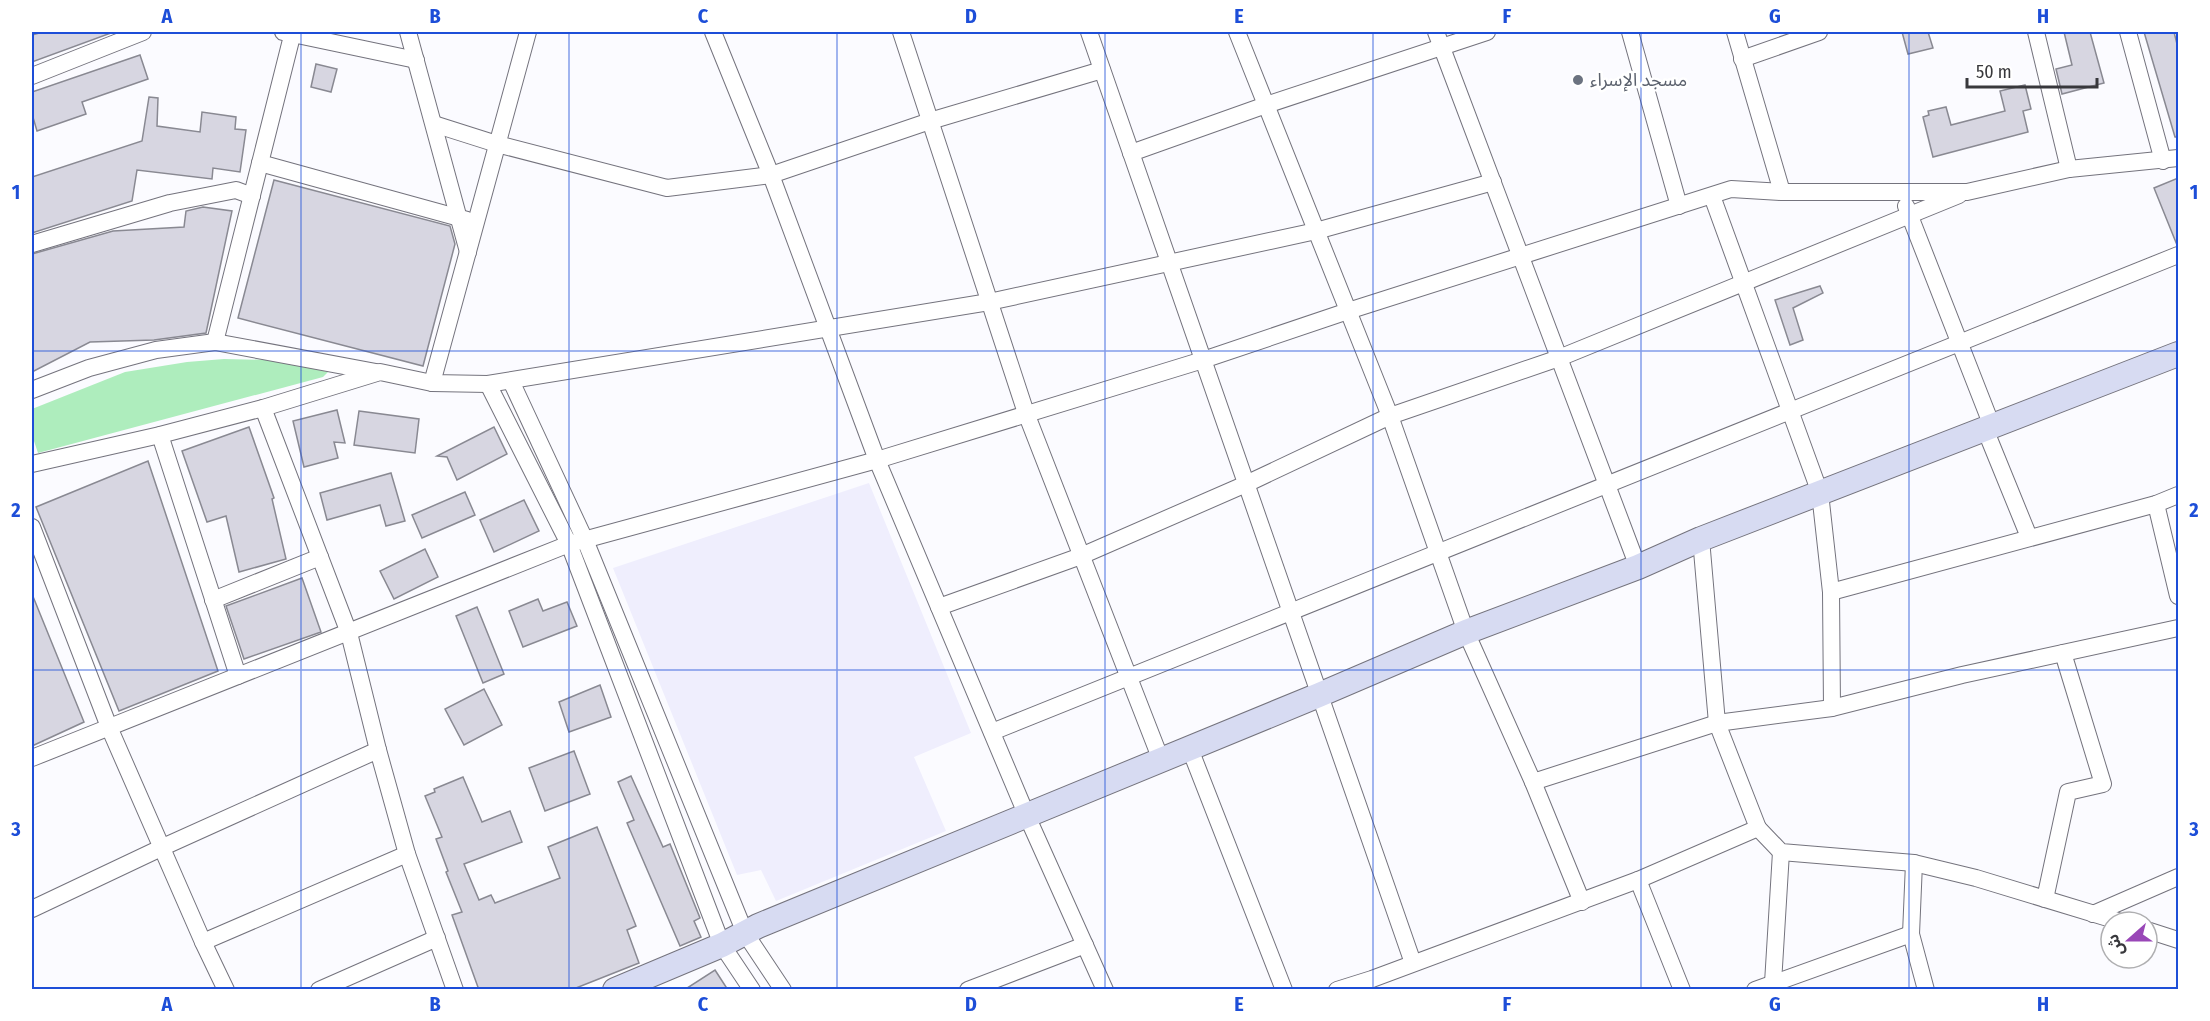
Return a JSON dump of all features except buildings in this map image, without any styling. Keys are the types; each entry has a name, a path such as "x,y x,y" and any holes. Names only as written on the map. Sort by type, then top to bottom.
{"street":[{"path":"32,76 143,32"},
{"path":"215,342 260,164 289,32 416,60"},
{"path":"408,32 434,124 468,220 468,252 432,383"},
{"path":"468,220 497,144 528,32"},
{"path":"713,32 771,175 877,460 1027,816 1105,990"},
{"path":"901,32 1026,413 1161,760"},
{"path":"1089,32 1413,963"},
{"path":"1237,32 1390,416 1466,632 1533,782 1582,902"},
{"path":"1131,153 1266,105 1439,39 1487,32"},
{"path":"1630,32 1679,206"},
{"path":"1735,32 1782,192"},
{"path":"1742,59 1820,32"},
{"path":"2036,32 2068,169"},
{"path":"939,607 1081,556 1246,484 1390,416 1559,358 1967,192 2068,169 2170,159 2128,32"},
{"path":"1439,39 1638,567"},
{"path":"434,124 497,144 667,188 771,175 930,121 1102,70"},
{"path":"260,164 468,220"},
{"path":"32,390 89,368 156,350 215,342 432,383 488,384 511,381 990,302 1316,231 1493,182"},
{"path":"32,758 577,542 877,460 1203,360 1348,311 1731,189 1782,192 1967,192"},
{"path":"32,244 170,202 236,190 252,196"},
{"path":"1900,192 1960,343 2029,537"},
{"path":"1712,195 1820,493 1831,592 1832,708"},
{"path":"992,732 2178,255"},
{"path":"630,986 745,933 1466,632 1638,567 1701,539 2178,354"},
{"path":"32,464 160,435 263,408 380,372"},
{"path":"511,381 577,542 745,933 783,990"},
{"path":"488,384 577,542 722,945 752,990"},
{"path":"263,408 349,633 407,854 454,990"},
{"path":"160,435 238,676"},
{"path":"1831,592 2156,504 2178,495"},
{"path":"2156,504 2178,596"},
{"path":"32,527 109,727 226,990"},
{"path":"1701,539 1718,723 1758,828 1781,852 1914,863 1976,878 2099,916"},
{"path":"213,600 320,556"},
{"path":"1533,782 1718,723 1832,708 1962,675 2178,628"},
{"path":"2045,899 2068,792 2103,784 2062,653"},
{"path":"1190,749 1284,990"},
{"path":"32,909 378,750"},
{"path":"1337,990 1373,984 1413,963 1582,902 1758,828"},
{"path":"1773,983 1781,852"},
{"path":"203,942 407,854"},
{"path":"1914,863 1911,934 1926,990"},
{"path":"2093,914 2178,876"},
{"path":"1638,880 1682,990"},
{"path":"1755,990 1911,934"},
{"path":"2159,934 2178,940"},
{"path":"319,990 437,938"},
{"path":"968,990 1085,945"}],"shaded area":[{"path":"869,483 971,733 914,757 946,831 776,901 761,870 737,875 613,568"}],"green space":[{"path":"224,359 275,360 328,372 323,377 38,453 32,435 32,409 125,372 187,362"}],"place":[{"name":"مسجد الإسراء","path":"1578,80"}]}
